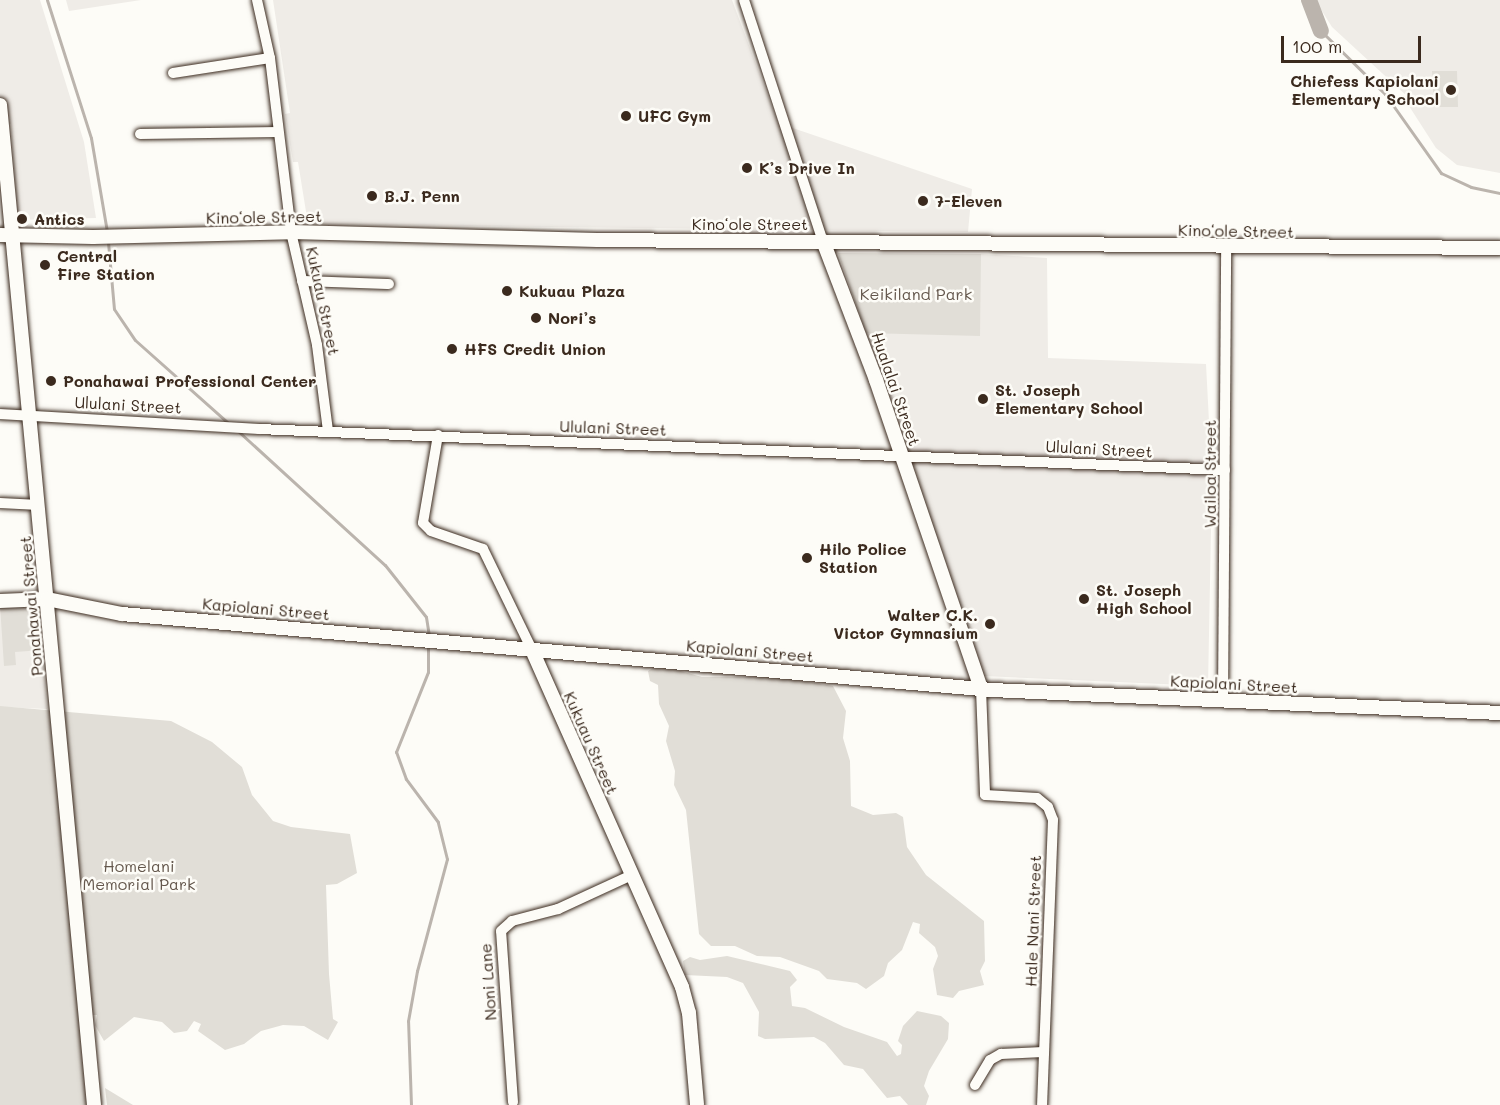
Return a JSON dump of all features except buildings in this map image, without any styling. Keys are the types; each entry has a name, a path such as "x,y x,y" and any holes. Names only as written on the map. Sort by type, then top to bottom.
{"street":[{"name":"Kukuau Street","path":"256,0 270,58 291,232 317,345 328,430"},
{"name":"Hualalai Street","path":"744,0 823,241 902,454 981,689 985,795"},
{"path":"173,74 270,58"},
{"name":"Ponahawai Street","path":"0,105 15,236 94,1105"},
{"path":"140,134 278,132"},
{"name":"Kinoʻole Street","path":"0,235 125,237 291,232 1226,248 1500,248"},
{"name":"Wailoa Street","path":"1223,700 1226,248"},
{"path":"302,281 389,284"},
{"name":"Ululani Street","path":"0,414 260,429 902,454 1225,470"},
{"name":"Kukuau Street","path":"438,435 423,523 430,531 483,549 532,650 682,987 689,1013 698,1105"},
{"path":"0,503 39,505"},
{"name":"Kapiolani Street","path":"0,601 47,599 122,614 412,637 532,650 981,689 1500,713"},
{"name":"Hale Nani Street","path":"985,795 1037,798 1052,814 1042,1105"},
{"name":"Noni Lane","path":"513,1102 501,931 512,921 558,909 632,875"},
{"path":"975,1085 990,1060 1001,1053 1043,1052"}],"shaded area":[{"path":"0,0 40,0 84,142 96,218 18,220 11,124 0,125"},
{"path":"66,0 141,0 69,11"},
{"path":"273,0 732,0 778,123 972,189 968,232 308,224 298,162 293,162 285,114 290,113"},
{"name":"Chiefess Kapiolani Elementary School","path":"1315,0 1500,0 1500,173 1457,165 1436,148 1409,106 1408,97 1332,27"},
{"path":"981,254 1047,258 1048,358 1206,364 1212,479 1208,686 984,676 866,333"},
{"path":"38,602 47,709 0,707 0,605"}],"green space":[{"path":"1432,71 1457,71 1458,107 1434,107"},
{"name":"Keikiland Park","path":"838,253 981,254 980,336 866,333"},
{"path":"38,602 42,650 15,652 16,665 4,666 0,605"},
{"path":"659,665 702,677 777,677 833,686 846,711 843,738 850,761 851,806 873,815 896,813 903,817 907,847 926,875 984,921 985,961 980,971 984,985 959,991 953,998 937,995 933,969 938,956 935,947 919,933 920,924 913,922 902,950 888,963 884,976 866,989 857,983 827,979 819,971 780,957 757,956 735,946 711,946 699,934 686,810 674,785 675,771 666,741 669,726 659,704 658,685 650,681 648,671"},
{"name":"Homelani Memorial Park","path":"0,706 171,721 212,742 242,767 252,795 273,821 291,827 350,834 357,873 337,884 326,885 329,974 333,1019 338,1022 328,1040 304,1026 283,1025 261,1031 244,1044 225,1050 198,1031 201,1024 194,1021 187,1031 174,1033 162,1022 134,1017 104,1041 95,1025 97,1015 80,1015 91,1105 0,1105"},
{"path":"727,956 790,971 797,980 790,987 792,1006 805,1008 844,1027 887,1042 897,1056 901,1054 902,1045 898,1041 903,1026 917,1011 941,1016 949,1023 948,1039 929,1071 924,1086 929,1096 926,1105 908,1105 900,1096 887,1098 863,1069 844,1065 825,1043 814,1037 765,1039 758,1036 759,1012 743,983 727,977 685,975 683,961 690,957 700,960"},
{"path":"105,1088 133,1105 107,1105"}],"waterway":[{"path":"47,0 91,138 107,232"},
{"path":"1309,0 1321,31"},
{"path":"1321,31 1385,94 1441,173 1471,187 1500,193"},
{"path":"108,242 114,309 135,340 228,423"},
{"path":"238,431 385,565 426,617 429,636"},
{"path":"411,1105 408,1021 417,971 447,859 438,822 406,779 396,752 428,672 428,646"}],"place":[{"name":"Chiefess Kapiolani Elementary School","path":"1451,90"},
{"name":"UFC Gym","path":"626,116"},
{"name":"K’s Drive In","path":"747,168"},
{"name":"B.J. Penn","path":"372,196"},
{"name":"7-Eleven","path":"923,201"},
{"name":"Antics","path":"22,219"},
{"name":"Central Fire Station","path":"45,265"},
{"name":"Kukuau Plaza","path":"507,291"},
{"name":"Nori’s","path":"536,318"},
{"name":"HFS Credit Union","path":"452,349"},
{"name":"Ponahawai Professional Center","path":"51,381"},
{"name":"St. Joseph Elementary School","path":"983,399"},
{"name":"Hilo Police Station","path":"807,558"},
{"name":"St. Joseph High School","path":"1084,599"},
{"name":"Walter C.K. Victor Gymnasium","path":"990,624"}]}
